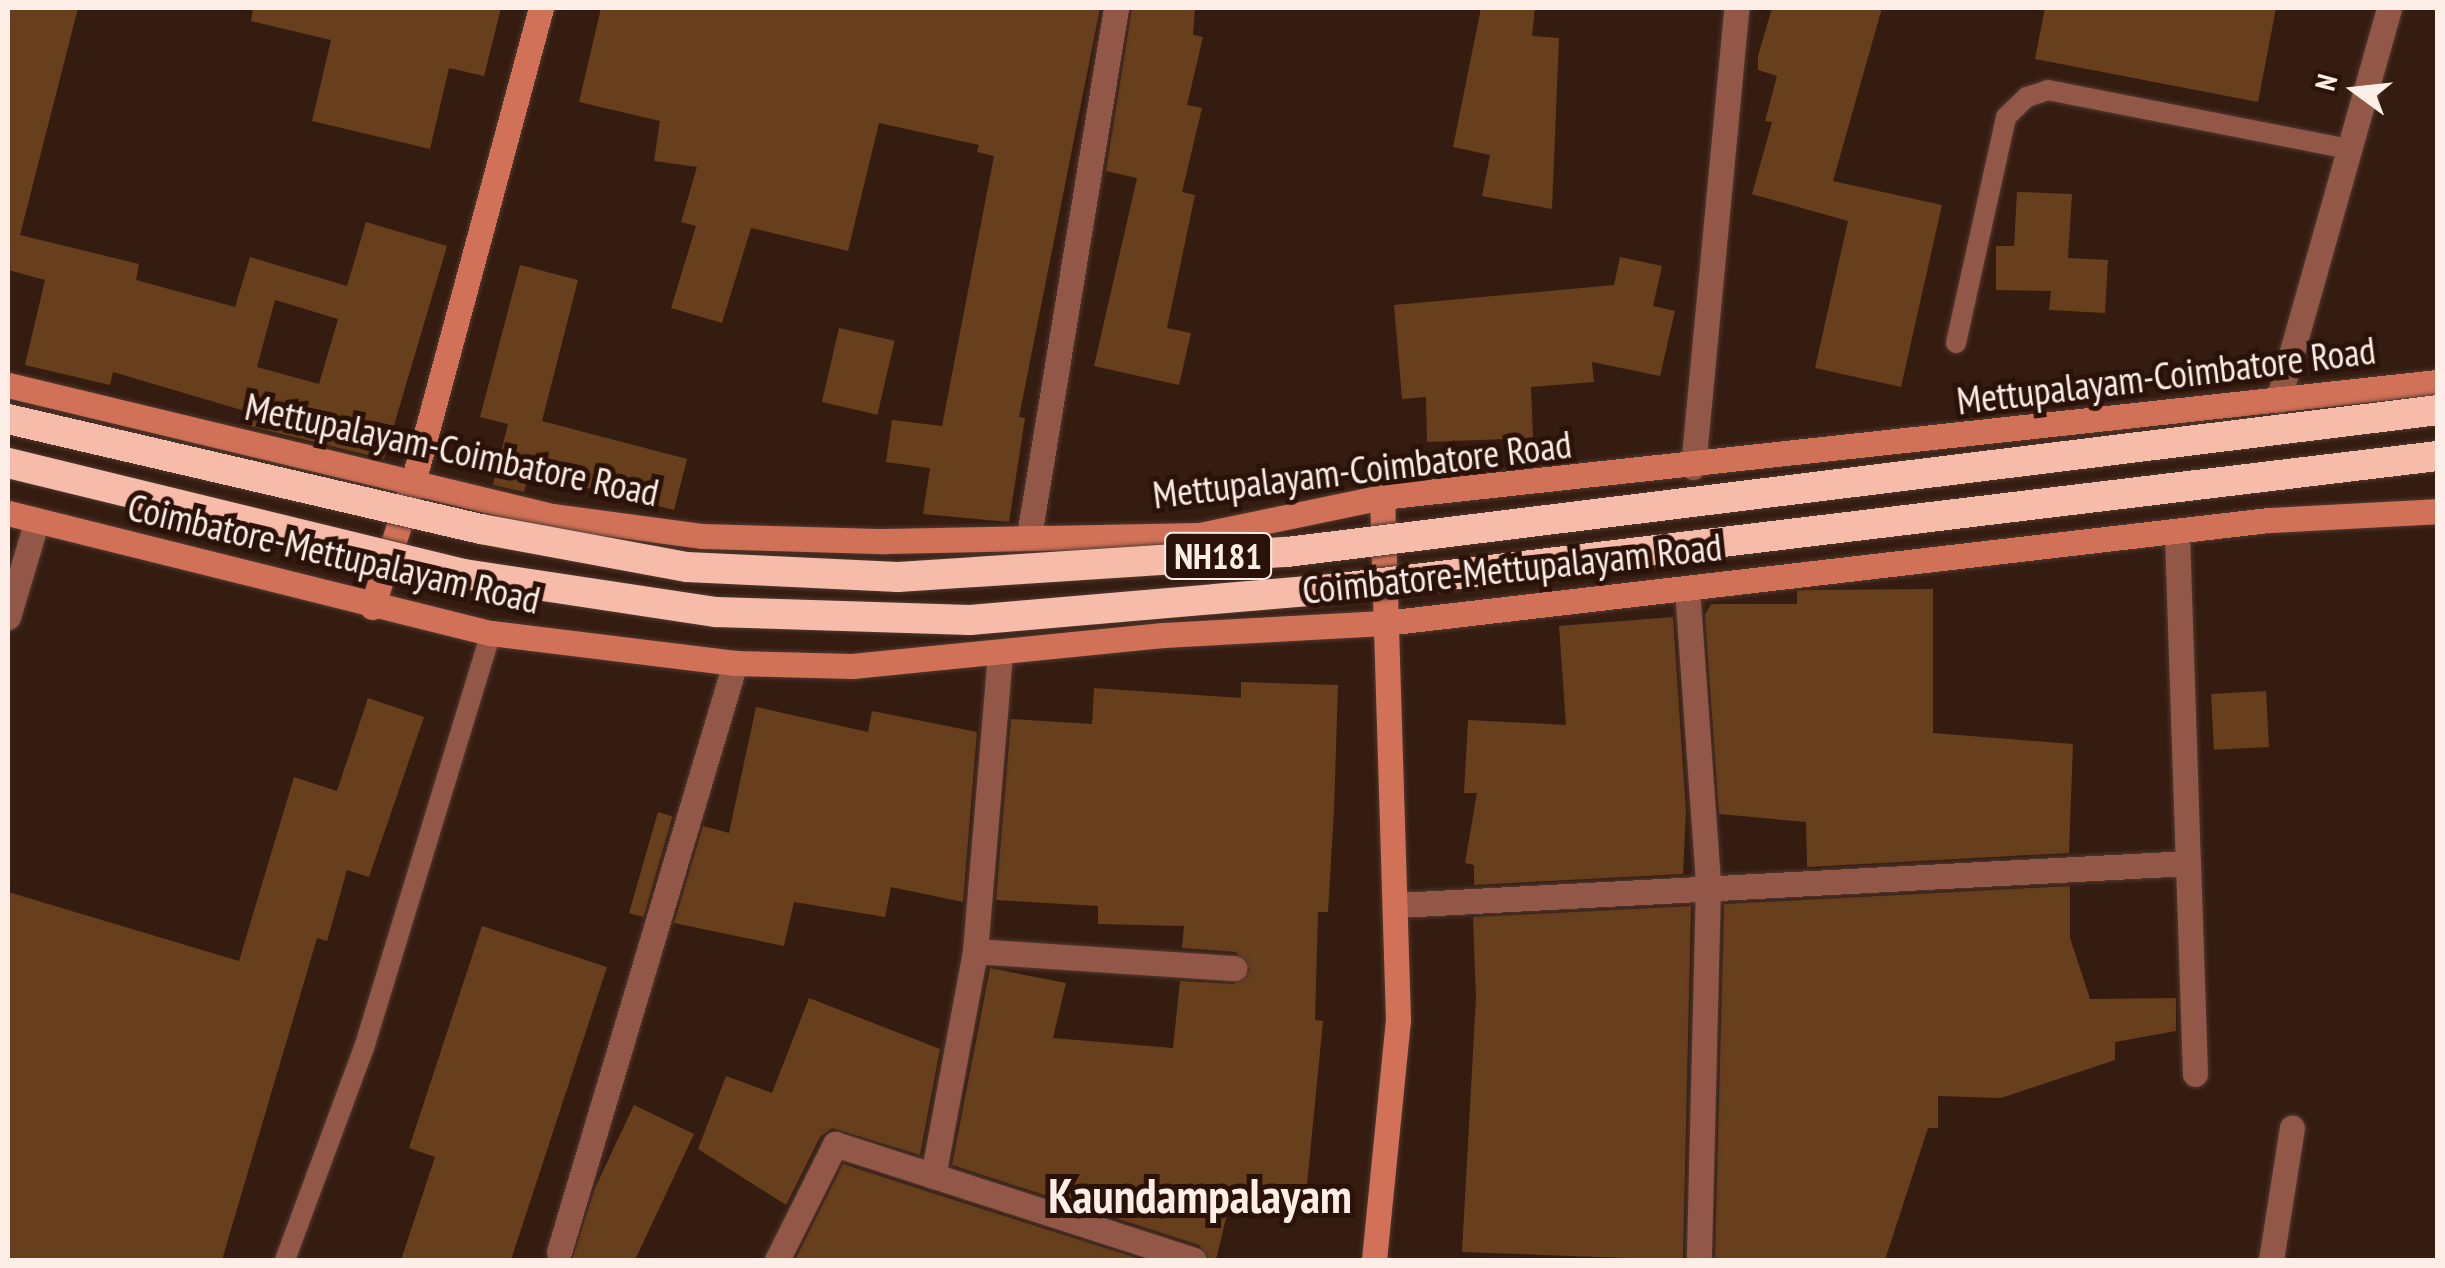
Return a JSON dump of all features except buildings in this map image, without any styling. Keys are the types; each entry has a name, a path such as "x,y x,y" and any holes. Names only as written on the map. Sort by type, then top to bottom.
{"highway":[{"name":"NH181","path":"8,420 481,529 687,567 898,577 1287,552 2438,410"},
{"name":"NH181","path":"8,463 464,574 716,612 970,620 1332,589 2438,456"}],"main road":[{"path":"372,607 412,486 541,8"},
{"name":"Mettupalayam-Coimbatore Road","path":"8,385 412,486 552,516 701,536 885,541 1200,535 1382,497 1694,467 2438,382"},
{"path":"1374,1260 1398,1020 1398,905 1382,497"},
{"name":"Coimbatore-Mettupalayam Road","path":"8,513 491,634 735,663 852,666 1162,635 1385,623 2177,535 2269,520 2438,511"}],"street":[{"path":"1029,536 1116,8"},
{"path":"1694,467 1736,8"},
{"path":"2278,401 2389,8"},
{"path":"8,617 37,520"},
{"path":"2177,535 2196,1074"},
{"path":"1688,588 1708,885 1699,1260"},
{"path":"933,1176 975,951 1000,654"},
{"path":"558,1252 735,663"},
{"path":"1398,905 1708,885 2188,863"},
{"path":"975,951 1234,968"},
{"path":"2271,1260 2292,1128"},
{"path":"778,1260 836,1144 1194,1260"}],"lane":[{"path":"1956,342 2006,118 2027,96 2048,90 2350,149"},
{"path":"285,1260 364,1048 491,634"}],"district":[{"name":"Kaundampalayam","path":"1200,1196"}]}
